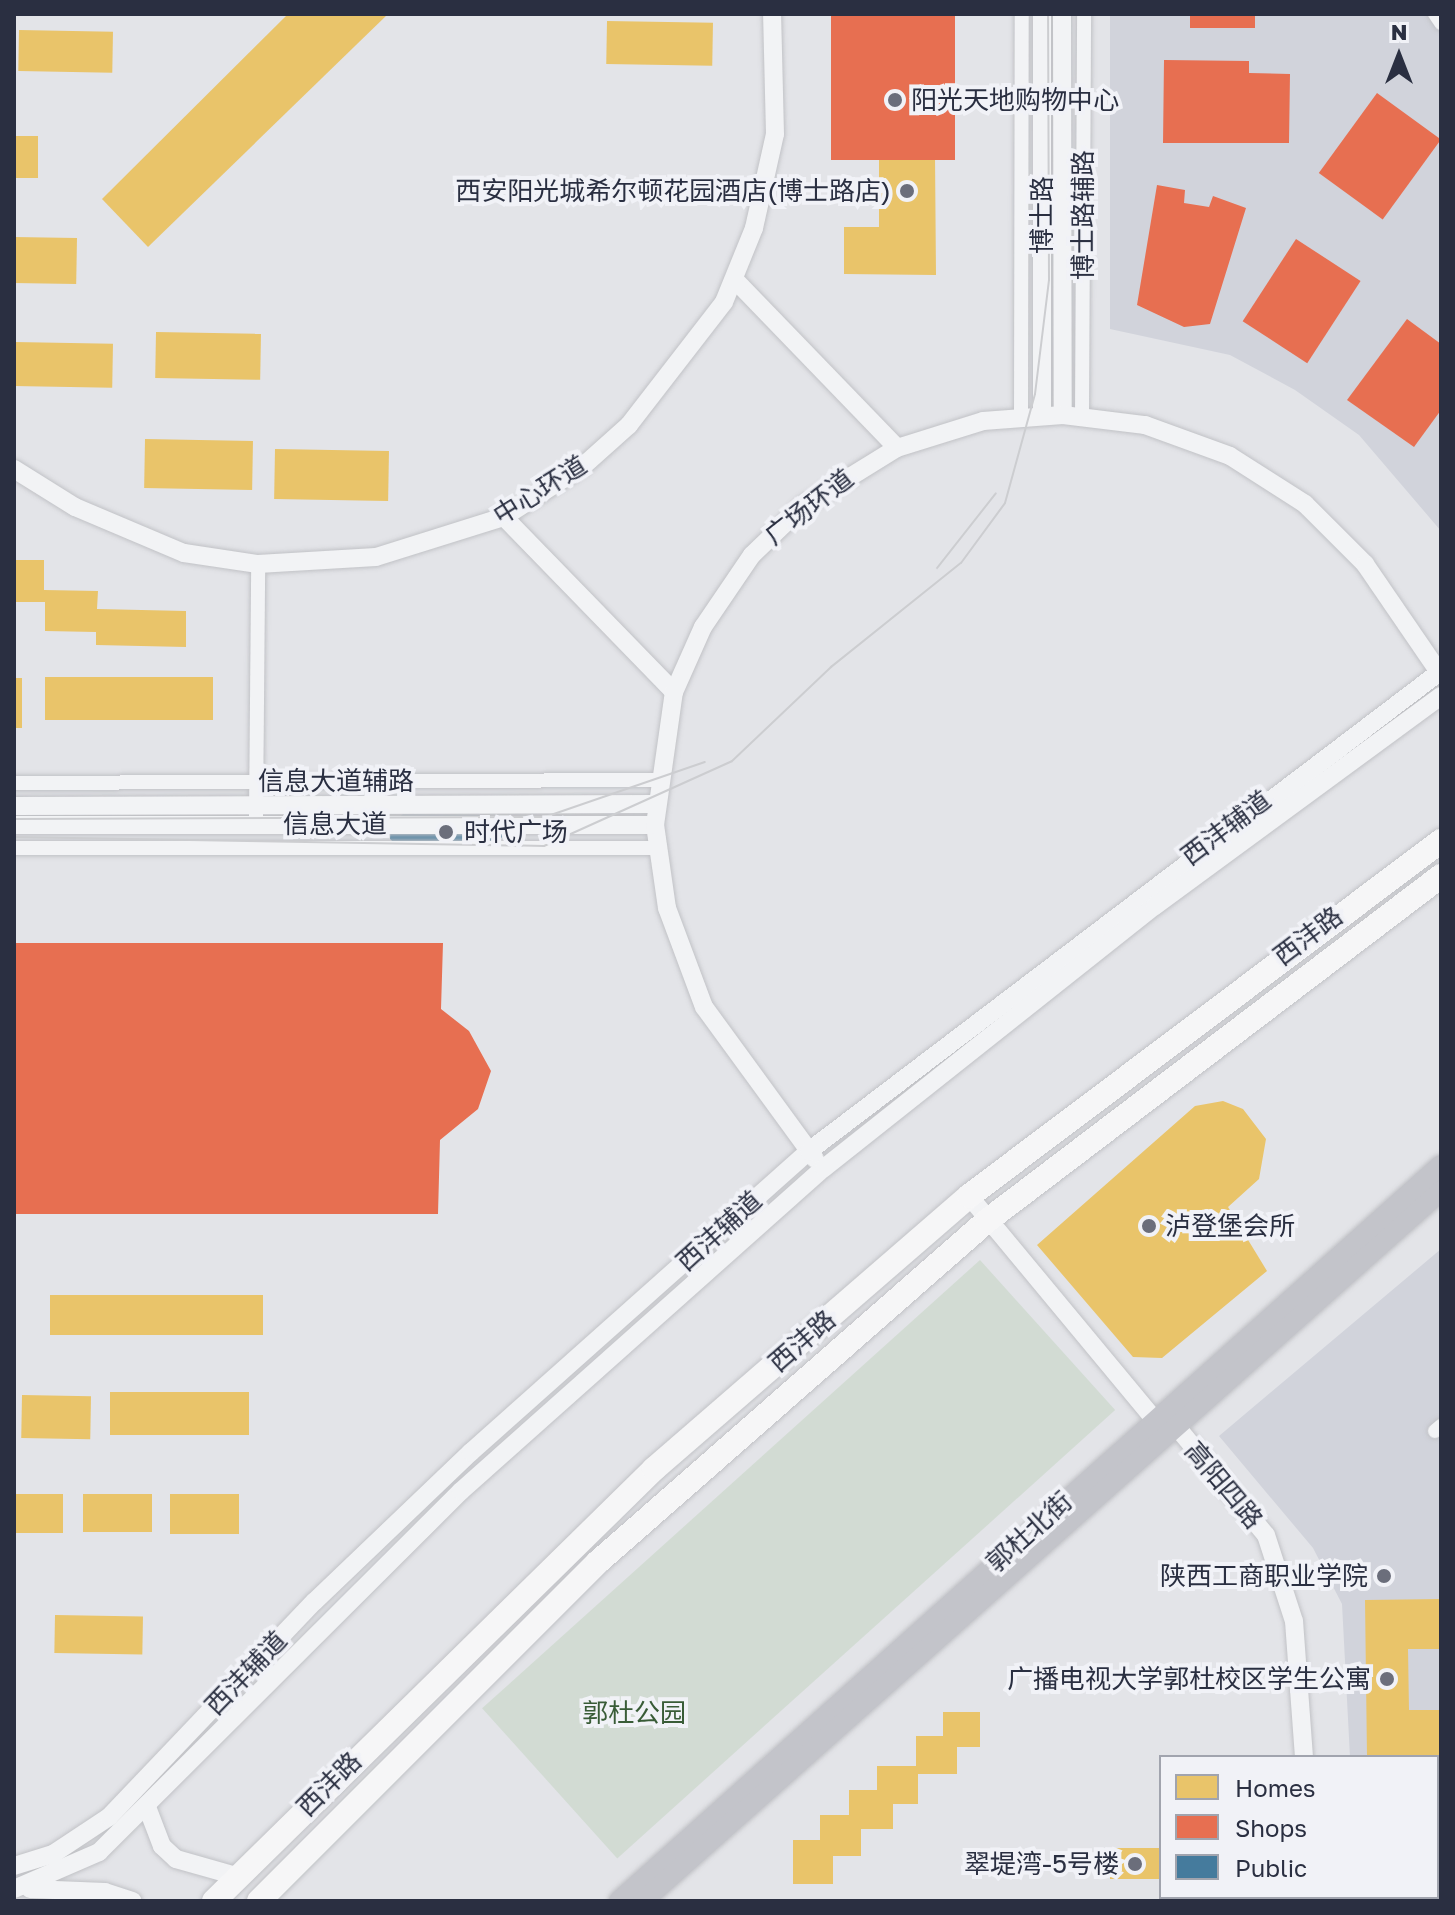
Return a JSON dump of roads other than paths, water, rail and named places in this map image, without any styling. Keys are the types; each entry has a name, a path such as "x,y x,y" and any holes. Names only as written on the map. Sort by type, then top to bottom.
{"highway":[{"name":"西沣路","path":"214,1901 236,1876 654,1469 969,1196 1441,841"},
{"name":"西沣路","path":"259,1901 598,1562 988,1220 1441,876"}],"main road":[{"name":"郭杜北街","path":"619,1901 1155,1420 1438,1184"},
{"name":"郭杜北街","path":"643,1901 1176,1426 1438,1184"}],"street":[{"name":"中心环道","path":"14,469 75,507 184,553 258,564 376,557 504,517 582,467 629,425 698,341 735,280 775,134 772,14"},
{"path":"1021,416 1022,14"},
{"name":"博士路","path":"1042,14 1042,415"},
{"name":"博士路","path":"1062,14 1073,415"},
{"name":"博士路辅路","path":"1073,415 1084,14"},
{"path":"1435,14 1441,23"},
{"path":"735,280 897,448"},
{"name":"广场环道","path":"824,1168 704,1007 679,948 657,848 655,825 658,780 674,692 703,627 773,531 831,485 897,448 1021,416 1073,415 1189,439 1258,471 1305,504 1365,564 1440,673"},
{"path":"504,517 674,692"},
{"path":"256,815 258,564"},
{"name":"西沣辅道","path":"14,1866 53,1854 109,1817 314,1602 471,1452 809,1151 1440,673"},
{"name":"西沣辅道","path":"15,1889 99,1852 461,1491 824,1168 1155,906 1441,696"},
{"name":"信息大道辅路","path":"14,783 658,780"},
{"name":"信息大道","path":"14,825 655,804"},
{"name":"信息大道","path":"14,806 655,825"},
{"path":"14,848 657,848"},
{"path":"969,1196 1155,1420"},
{"name":"高阳四路","path":"1155,1420 1176,1426 1266,1535 1285,1578 1304,1755"},
{"path":"147,1807 162,1846 176,1859 236,1876"},
{"path":"15,1889 105,1892 133,1901"}],"tram line":[{"path":"14,837 544,846 732,761 831,667 961,563 1005,503 1035,394 1049,280 1048,14"},
{"path":"937,568 996,493"},
{"path":"14,819 545,817 705,762"}],"place":[{"name":"阳光天地购物中心","path":"895,100"},
{"name":"西安阳光城希尔顿花园酒店(博士路店)","path":"907,191"},
{"name":"时代广场","path":"446,832"},
{"name":"泸登堡会所","path":"1149,1226"},
{"name":"陕西工商职业学院","path":"1384,1576"},
{"name":"广播电视大学郭杜校区学生公寓","path":"1387,1679"},
{"name":"翠堤湾-5号楼","path":"1135,1864"}],"park label":[{"name":"郭杜公园","path":"634,1713"}]}
